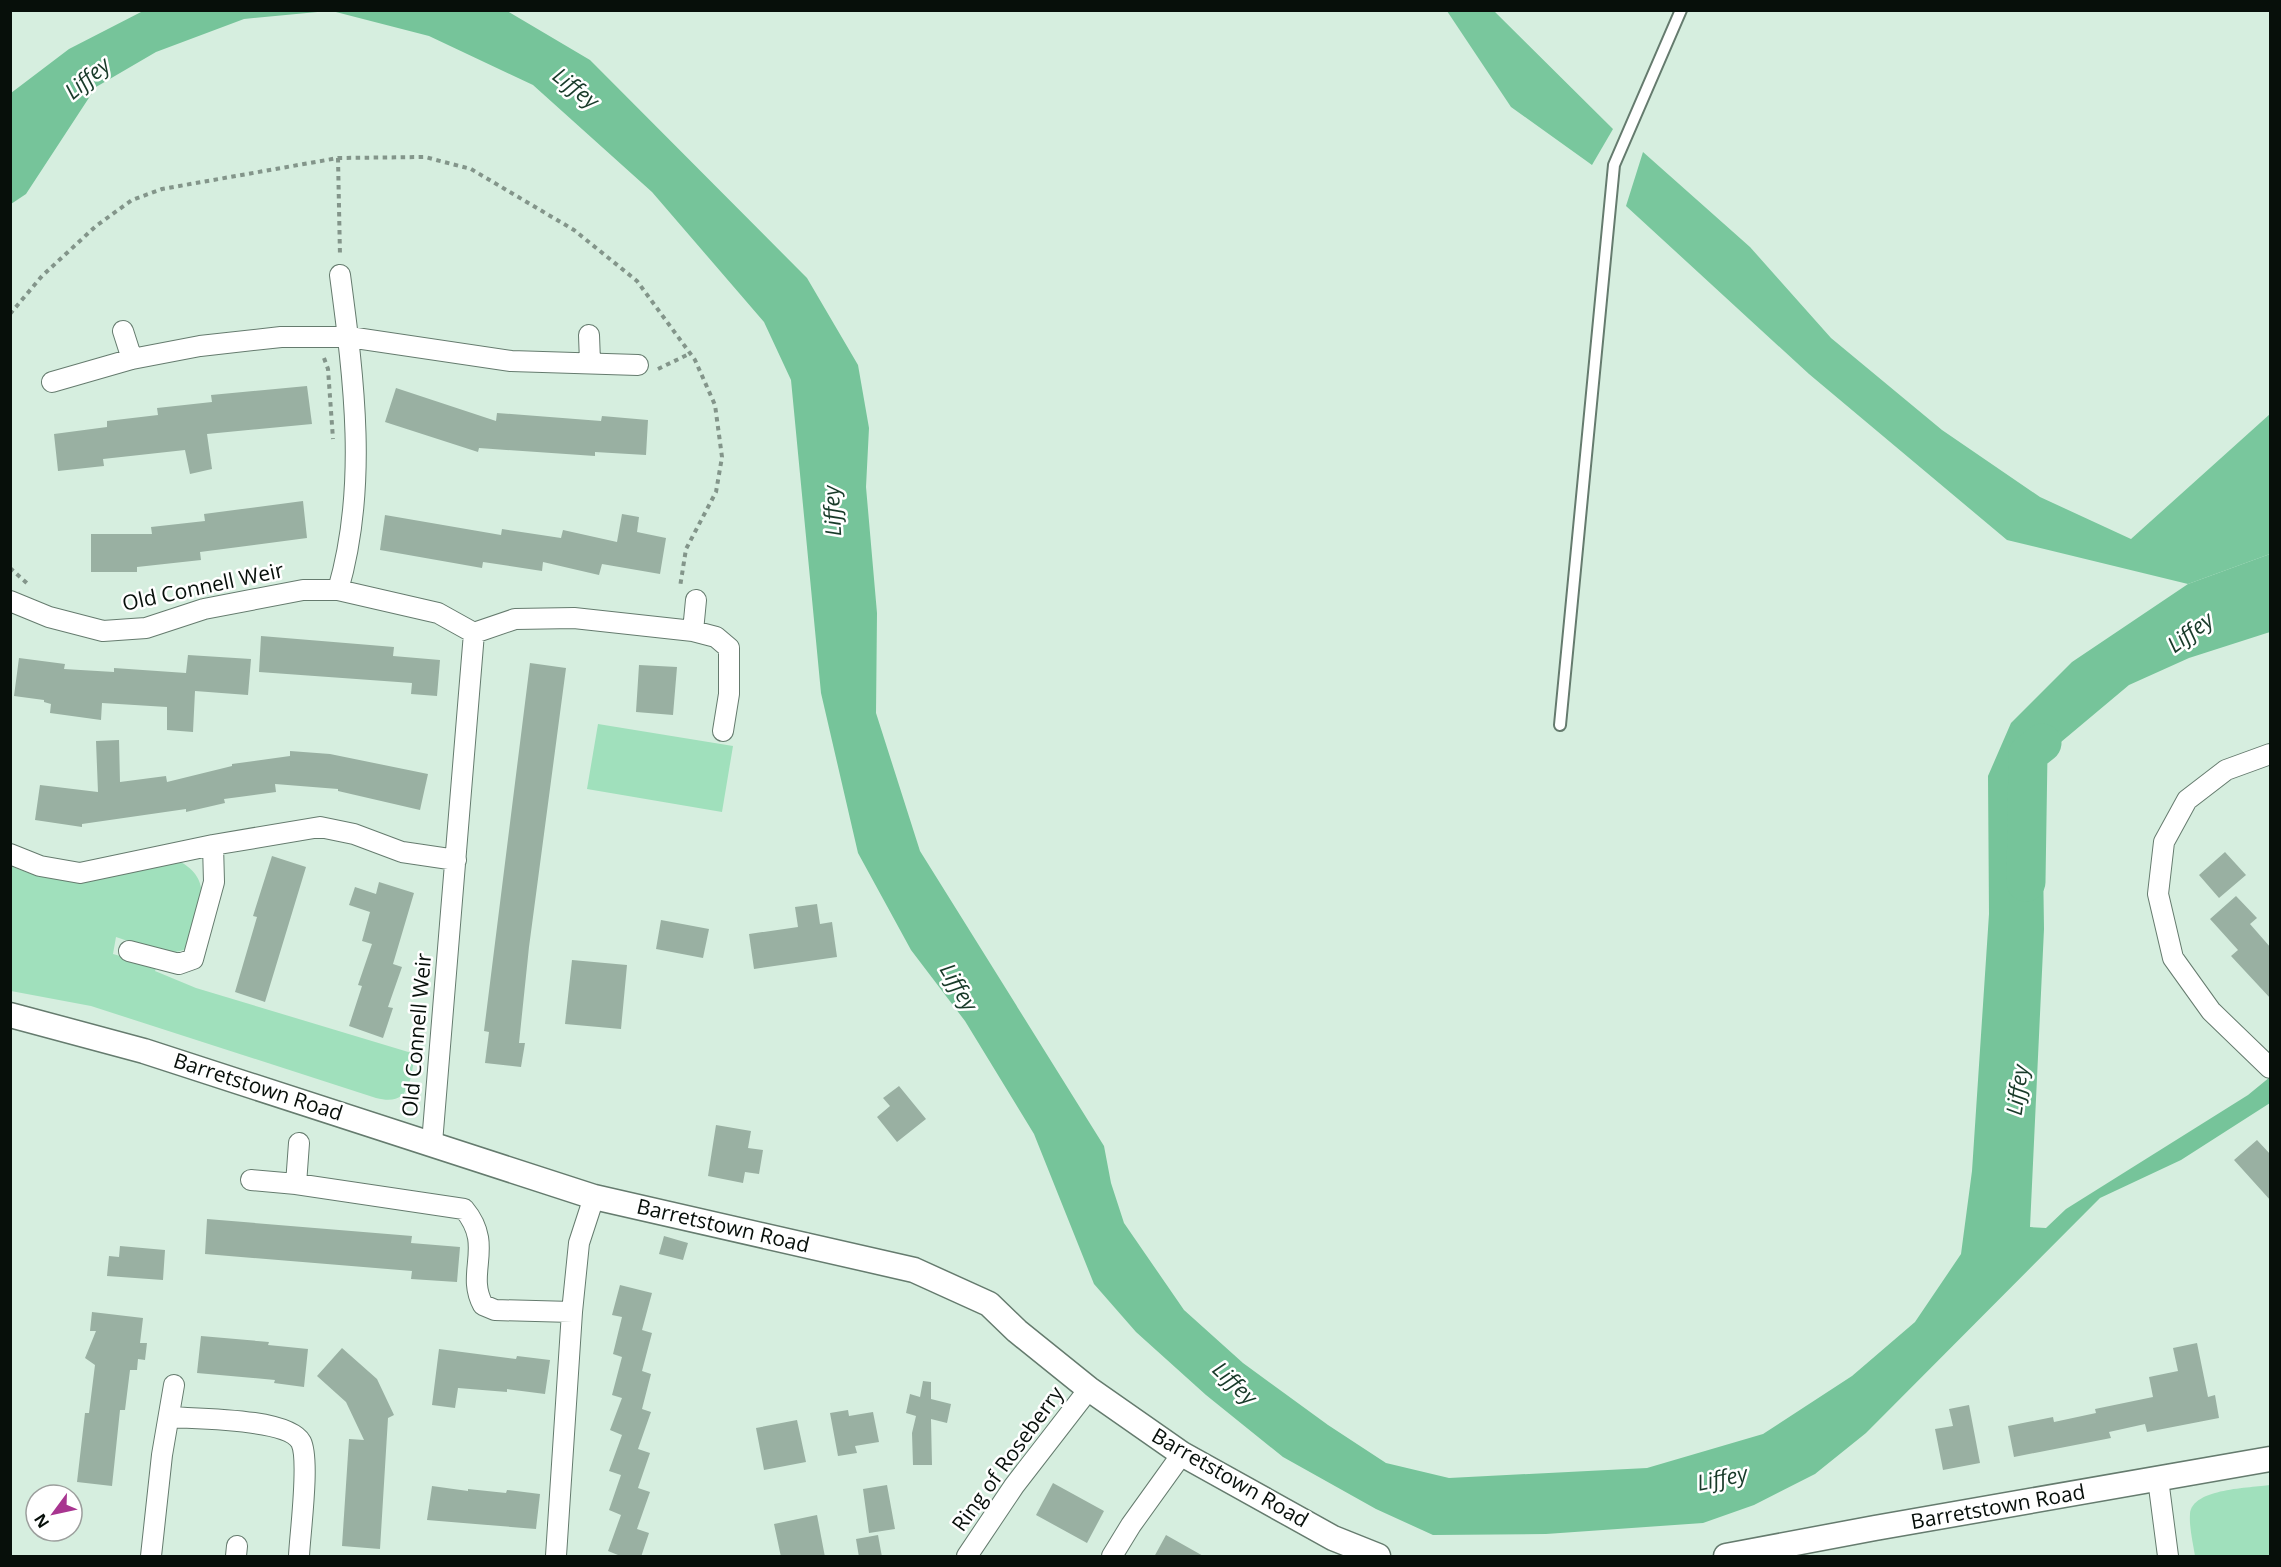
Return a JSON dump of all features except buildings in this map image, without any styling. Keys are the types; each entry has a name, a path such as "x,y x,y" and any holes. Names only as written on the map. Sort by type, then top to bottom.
{"street":[{"path":"338,590 348,555 356,482 357,447 349,337 340,275"},
{"path":"123,331 132,358"},
{"path":"589,335 590,362"},
{"path":"52,382 132,358 281,337 349,337 511,361 638,365"},
{"name":"Old Connell Weir","path":"10,601 49,617 103,631 146,628 204,609 303,590 338,590 438,613 474,633 432,1143"},
{"path":"693,631 696,600"},
{"path":"474,633 515,619 574,618 693,631 716,637 729,648 729,694 723,731"},
{"path":"2271,754 2226,770 2187,800 2164,842 2158,894 2173,958 2211,1011 2271,1068"},
{"path":"10,854 40,866 80,873 213,845 320,827 354,834 402,852 456,860"},
{"path":"129,951 179,964 193,959 214,882 213,845"},
{"name":"Barretstown Road","path":"10,1015 144,1051 594,1197 914,1270 989,1304 1017,1331 1089,1389 1182,1454 1333,1538 1378,1557"},
{"path":"296,1184 299,1143"},
{"path":"251,1180 296,1184 464,1209 474,1221 479,1235 477,1293 483,1305 495,1310 572,1312"},
{"path":"556,1557 572,1312 579,1243 594,1197"},
{"path":"151,1557 174,1385"},
{"name":"Ring of Roseberry","path":"967,1557 1014,1486 1089,1389"},
{"path":"169,1417 267,1425 291,1431 301,1442 304,1462 298,1557"},
{"path":"1112,1557 1131,1525 1182,1454"},
{"name":"Barretstown Road","path":"1726,1557 1786,1551 2271,1459"},
{"path":"2158,1479 2168,1557"}],"lane":[{"path":"1560,725 1614,165 1681,10"}],"path":[{"path":"10,314 58,261 96,226 132,200 162,189 338,158 425,157 471,169 574,230 637,281 695,360 715,405 722,457 717,492 686,549 682,569 680,596 696,600"},
{"path":"338,158 340,275"},
{"path":"324,355 328,369 333,449"},
{"path":"10,568 36,592"}],"shaded area":[{"path":"1447,11 1494,11 1613,129 1592,165 1511,107"},
{"path":"1643,152 1750,247 1831,338 1942,430 2040,497 2131,539 2270,414 2270,554 2188,584 2007,540 1809,374 1626,206"},
{"path":"598,724 733,746 722,812 587,789"},
{"path":"179,861 191,869 201,889 199,912 187,948 171,952 161,951 116,937 113,954 157,966 155,971 196,988 415,1054 410,1082 402,1095 388,1100 376,1098 91,1006 11,991 10,866 37,876 76,882"},
{"path":"2270,1485 2270,1556 2195,1556 2190,1519 2193,1505 2211,1494"}],"water":[{"path":"143,11 328,11 244,19 156,52 96,87 26,194 11,204 11,93 69,49"},
{"path":"332,11 507,11 590,60 807,278 858,365 869,428 866,487 877,613 876,713 920,851 1104,1146 1111,1183 1124,1223 1184,1310 1243,1363 1328,1425 1386,1463 1449,1478 1647,1468 1763,1434 1852,1376 1915,1322 1961,1254 1972,1171 1989,914 1988,776 2011,723 2072,662 2188,584 2270,554 2270,632 2189,658 2129,685 2061,742 2019,800 2022,821 2043,860 2044,929 2030,1227 2046,1228 2066,1209 2248,1095 2270,1077 2270,1103 2181,1160 2100,1198 1866,1433 1815,1474 1754,1505 1703,1523 1546,1534 1433,1535 1376,1509 1283,1457 1206,1395 1136,1332 1094,1284 1034,1134 965,1021 911,950 858,853 821,693 791,380 764,322 652,192 533,85 429,36"}],"waterway":[{"name":"Liffey","path":"2026,882 2028,754 2042,743"}]}
